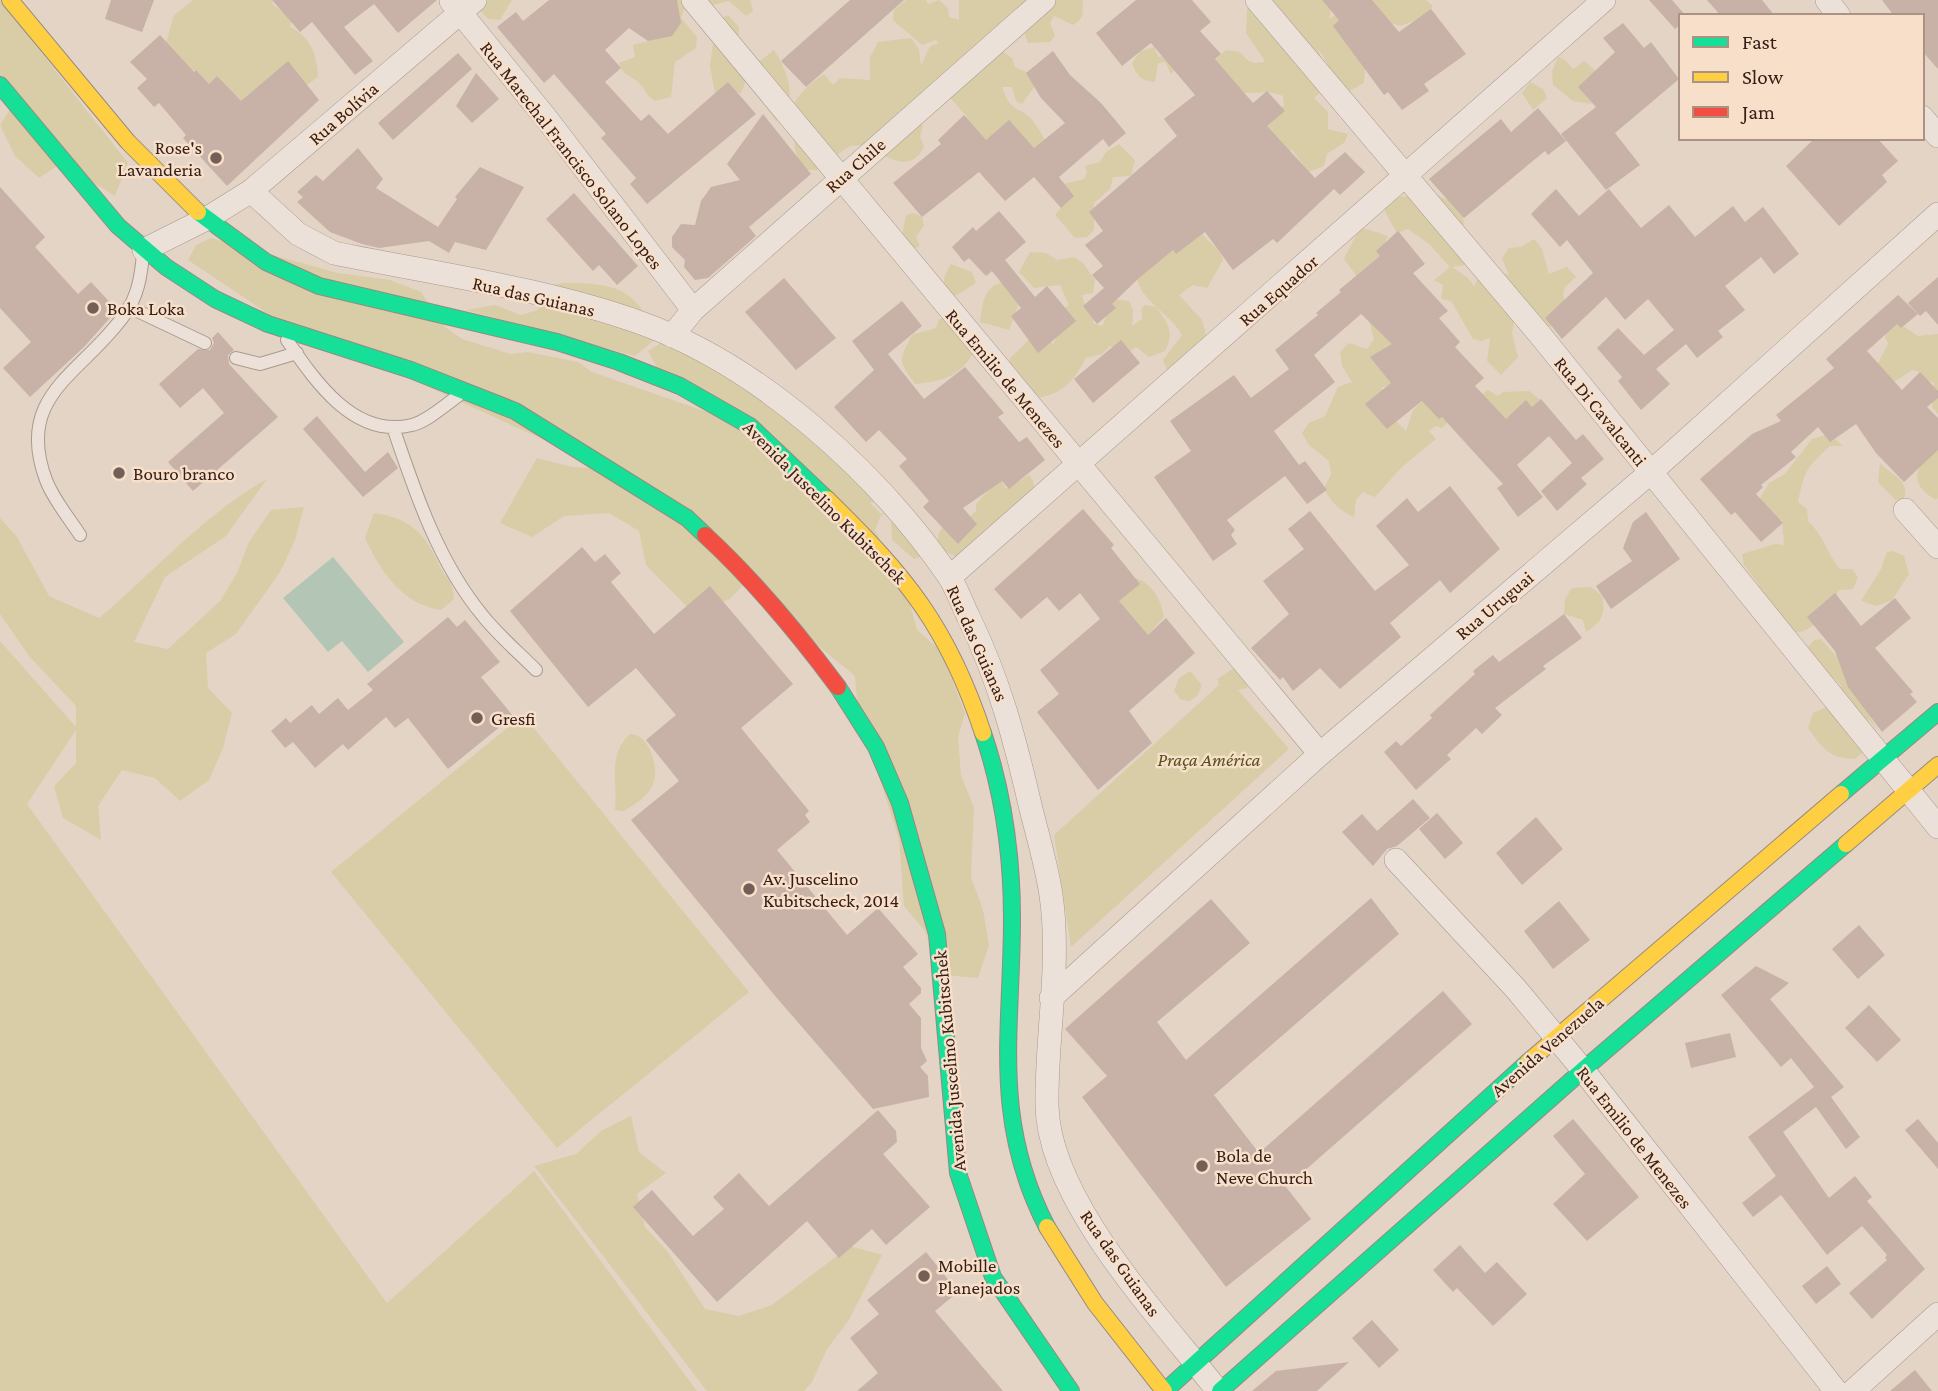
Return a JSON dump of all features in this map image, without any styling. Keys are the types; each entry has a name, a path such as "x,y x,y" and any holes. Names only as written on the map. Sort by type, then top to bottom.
{"main road":[{"name":"Avenida Juscelino Kubitschek","path":"10,0 128,142 206,219 265,261 314,286 545,337 648,374 740,418 828,500 910,586 944,639 981,721 997,785 1006,840 1012,915 1006,1042 1013,1134 1024,1178 1054,1244 1164,1391"},
{"name":"Avenida Juscelino Kubitschek","path":"0,85 118,226 144,250 215,299 279,328 411,370 515,411 687,518 745,572 797,632 845,696 876,747 900,803 937,934 958,1173 993,1277 1071,1391"},
{"name":"Avenida Venezuela","path":"1164,1391 1555,1038 1938,712"},
{"path":"1219,1391 1583,1070 1938,765"}],"street":[{"name":"Rua Emilio de Menezes","path":"693,0 1320,754"},
{"name":"Rua Chile","path":"673,336 693,310 839,178 1044,0"},
{"name":"Rua Di Cavalcanti","path":"1257,0 1407,176 1651,472 1938,827"},
{"name":"Rua Equador","path":"950,577 1604,0"},
{"path":"1826,0 1837,14"},
{"name":"Rua Bolívia","path":"144,250 206,219 251,191 462,4"},
{"name":"Rua Marechal Francisco Solano Lopes","path":"462,4 693,310"},
{"path":"1924,119 1938,136"},
{"name":"Rua das Guianas","path":"251,191 298,234 334,253 583,304 673,336 749,378 846,457 876,487 950,577 985,650 1007,708 1051,897 1047,1109 1054,1151 1081,1207 1102,1242 1219,1391"},
{"name":"Rua Uruguai","path":"1051,998 1320,754 1651,472 1938,214"},
{"path":"1905,510 1938,547"},
{"name":"Rua Emilio de Menezes","path":"1396,860 1516,989 1836,1391"},
{"path":"1853,1391 1938,1314"}],"lane":[{"path":"80,535 46,481 35,431 42,409 62,382 106,338 129,307 139,286 144,250"},
{"path":"129,307 205,343"},
{"path":"279,328 313,378 339,405 369,423 393,427 415,424 465,392"},
{"path":"236,358 260,364 297,353"},
{"path":"393,427 424,516 464,590 483,616 536,670"}],"green space":[{"path":"0,0 128,163 115,196 62,163 39,178 15,156 0,125 15,102 0,85"},
{"path":"193,0 272,0 273,5 292,18 290,27 308,41 316,61 318,77 306,86 293,67 283,65 246,108 217,76 209,84 196,70 188,71 166,43 174,15"},
{"path":"471,0 512,0 500,20 488,19"},
{"path":"669,0 750,0 753,11 746,16 729,1 705,7 686,4 681,18 697,37 696,48 675,62 671,97 655,101 639,83 625,73 619,63 635,57 633,45 648,41"},
{"path":"906,0 926,0 928,4 939,0 948,8 949,17 959,20 959,0 1083,0 1082,17 1073,25 1054,16 1050,23 1055,36 1050,42 1028,43 1024,32 1001,50 1012,58 1015,67 1031,74 1037,83 1022,104 1016,101 1012,87 1002,87 1009,102 1028,116 1040,132 1047,145 1042,154 1005,127 986,140 974,160 955,149 967,117 948,95 918,118 923,126 920,136 924,147 918,156 911,160 896,161 865,145 850,146 838,154 836,170 806,170 795,150 789,116 798,97 807,87 824,74 833,85 840,78 870,80 870,57 878,42 911,38 919,49 921,66 930,46 939,43 936,40 922,45 893,20 894,10"},
{"path":"1263,0 1328,0 1331,11 1329,19 1338,13 1365,68 1364,83 1346,93 1317,48 1329,76 1324,89 1314,98 1328,112 1328,129 1348,134 1345,142 1327,154 1324,166 1309,172 1292,150 1210,150 1273,116 1284,105 1283,96 1277,94 1235,92 1213,62 1226,50 1240,52 1254,63 1265,61 1246,33 1247,9"},
{"path":"1359,0 1426,0 1433,6 1427,16 1400,26 1381,19"},
{"path":"728,15 739,27 738,49 747,78 741,93 715,93 710,66 716,21"},
{"path":"1154,47 1159,57 1163,56 1177,67 1171,74 1165,62 1158,63 1155,82 1140,77 1132,63 1141,51"},
{"path":"774,50 784,68 790,96 788,105 776,121 762,102 760,61"},
{"path":"1558,57 1573,69 1584,61 1598,73 1591,104 1573,101 1553,85 1552,72"},
{"path":"1530,82 1543,89 1547,98 1533,110 1522,93"},
{"path":"1119,144 1135,160 1131,176 1113,177 1110,189 1094,203 1094,230 1087,237 1075,238 1055,215 1064,204 1063,184 1084,179 1087,173 1085,166 1100,162 1106,152"},
{"path":"1434,194 1462,206 1465,239 1470,257 1466,265 1452,267 1468,278 1474,286 1481,273 1498,271 1509,275 1502,258 1509,248 1521,247 1534,239 1542,249 1549,274 1567,267 1576,277 1565,287 1563,295 1566,302 1552,327 1541,324 1517,304 1512,333 1518,357 1501,375 1487,361 1490,338 1481,341 1473,339 1451,301 1441,299 1443,285 1434,280 1450,267 1429,244 1408,229 1397,233 1385,212 1387,198"},
{"path":"914,213 922,217 924,225 916,237 920,246 911,250 901,241 906,215"},
{"path":"1360,227 1388,236 1383,246 1394,269 1359,279 1344,259"},
{"path":"1202,234 1220,252 1223,260 1207,288 1193,285 1179,295 1202,320 1207,339 1170,377 1163,360 1182,335 1143,293 1137,277 1167,252"},
{"path":"211,238 338,273 390,280 421,292 445,327 462,339 511,354 528,352 578,362 592,372 707,412 660,373 648,351 664,341 735,373 878,499 870,503 881,514 891,510 923,556 914,559 892,540 891,520 885,514 881,515 875,530 906,590 917,630 941,651 965,713 958,737 961,775 974,808 971,877 983,910 989,945 978,978 942,975 925,931 904,906 899,839 858,711 855,676 799,630 750,578 730,599 694,614 646,565 639,531 609,513 564,516 532,537 500,523 537,458 572,467 608,469 270,315 188,260 196,245"},
{"path":"1030,252 1046,253 1057,260 1074,257 1083,263 1095,280 1093,293 1082,295 1084,303 1095,313 1093,323 1102,326 1114,299 1129,301 1133,311 1132,326 1142,319 1141,309 1145,305 1156,307 1169,328 1170,338 1165,351 1149,357 1136,347 1127,353 1110,346 1102,354 1086,358 1077,374 1059,391 1034,398 1008,369 1010,358 1036,333 1046,335 1053,345 1060,328 1061,310 1069,305 1060,285 1034,288 1019,272"},
{"path":"951,264 972,272 976,283 952,298 944,281"},
{"path":"1004,282 1021,298 1009,330 980,322 988,291"},
{"path":"564,283 611,287 622,292 641,308 658,337 635,356 466,310 495,305 521,315 538,310 545,286"},
{"path":"1366,309 1399,346 1393,384 1381,388 1389,396 1383,421 1397,422 1406,431 1413,410 1425,399 1450,420 1442,428 1436,426 1429,431 1436,439 1401,468 1375,497 1363,492 1356,500 1354,517 1340,509 1327,493 1324,488 1331,474 1329,461 1309,445 1302,433 1309,423 1325,416 1338,387 1352,382 1342,366 1340,352 1349,343 1367,349 1374,339"},
{"path":"949,318 973,353 962,368 948,377 915,384 902,361 912,335 936,328 939,319"},
{"path":"1891,324 1900,324 1918,336 1938,334 1938,414 1932,407 1934,383 1923,379 1920,372 1912,370 1892,383 1874,371 1888,344 1885,336"},
{"path":"1488,390 1498,396 1503,392 1529,391 1543,402 1543,440 1470,403"},
{"path":"1829,434 1843,446 1830,446 1811,465 1798,502 1807,509 1808,521 1840,569 1852,569 1858,577 1853,589 1839,590 1825,613 1812,626 1797,632 1788,631 1775,622 1756,601 1759,585 1744,565 1742,554 1775,544 1784,545 1782,520 1769,519 1759,500 1769,483 1785,474 1812,439"},
{"path":"1938,440 1936,500 1926,493 1917,479 1921,464"},
{"path":"1880,463 1902,482 1904,499 1895,500 1878,482"},
{"path":"1029,475 1033,481 1035,496 961,560 938,547 938,535 942,528 962,524 976,511 976,504 1000,478 1006,489"},
{"path":"267,479 226,536 165,577 134,642 168,649 220,601 237,573 249,542 271,510 304,507 295,540 280,572 236,634 206,653 208,688 232,713 223,748 209,780 180,801 155,778 122,770 98,806 101,840 63,818 54,786 76,763 76,730 27,804 387,1303 534,1171 697,1391 0,1391 0,641 76,727 76,706 29,656 0,614 0,518 17,537 49,596 99,618 200,526"},
{"path":"374,513 407,523 428,544 453,592 454,599 441,610 427,607 404,594 386,574 365,538"},
{"path":"1893,551 1904,556 1909,574 1892,600 1876,606 1861,601 1881,569 1887,552"},
{"path":"1135,578 1151,588 1163,610 1164,617 1148,635 1115,598"},
{"path":"1591,587 1602,596 1603,613 1596,625 1586,632 1583,620 1564,614 1565,599 1572,588"},
{"path":"1821,639 1837,657 1878,731 1868,719 1869,747 1855,759 1839,757 1827,751 1808,728 1813,713 1838,702 1841,685 1805,651 1814,640"},
{"name":"Praça América","path":"1239,665 1249,679 1247,688 1238,690 1289,749 1071,947 1054,835 1219,685 1217,679"},
{"path":"1190,671 1202,685 1198,695 1190,701 1181,700 1174,691 1179,678"},
{"path":"523,715 749,992 557,1148 331,872"},
{"path":"630,734 637,735 647,745 654,761 655,777 651,788 641,799 624,811 615,810 616,760 618,751"},
{"path":"631,1116 639,1152 666,1173 637,1194 645,1227 668,1252 705,1309 739,1316 772,1305 850,1246 882,1255 849,1320 827,1349 812,1382 804,1391 707,1391 534,1166 576,1154 601,1131"}],"shaded area":[{"path":"333,557 404,642 368,672 342,641 328,652 283,598"}],"building":[{"path":"111,0 154,0 142,32 105,19"},
{"path":"272,0 437,0 398,33 374,4 344,27 373,61 355,75 312,22 300,32"},
{"path":"549,0 677,0 681,23 672,36 648,41 629,28 605,50 621,68 605,82 641,121 649,114 668,134 728,82 756,114 647,204 630,184 636,178 601,138 606,134 554,74 544,83 497,27 516,12 523,21"},
{"path":"850,0 904,0 806,87 781,61"},
{"path":"1136,0 1192,0 1211,22 1200,31 1221,54 1215,59 1253,103 1267,91 1285,111 1267,126 1315,178 1345,152 1365,172 1340,195 1334,189 1277,243 1273,239 1233,270 1205,232 1176,254 1173,250 1112,304 1116,308 1097,324 1083,306 1104,288 1092,275 1103,266 1085,245 1103,231 1089,212 1177,136 1164,119 1195,95 1151,43 1122,66 1096,33"},
{"path":"1322,0 1372,0 1399,32 1431,9 1466,54 1424,84 1429,91 1402,110 1388,92 1384,95 1333,26 1339,20"},
{"path":"1649,0 1672,0 1684,14 1679,14 1679,26 1675,29"},
{"path":"1707,0 1762,0 1773,14 1719,14"},
{"path":"1882,0 1938,0 1938,69 1924,53 1924,14 1892,14"},
{"path":"1623,23 1644,48 1651,42 1679,79 1615,133 1640,165 1606,190 1561,134 1596,107 1578,87 1615,52 1603,38"},
{"path":"160,35 194,72 196,70 209,84 217,76 241,101 288,61 319,100 227,186 183,138 186,135 159,103 154,107 137,88 147,79 130,62"},
{"path":"1053,51 1070,75 1101,103 1126,133 1109,147 1103,139 1059,177 1074,196 1061,208 1034,177 1005,201 979,172 922,217 893,183 941,144 938,140 964,115 986,140 1009,120 1034,148 1065,123 1041,98 1026,73"},
{"path":"458,53 472,69 393,140 378,123"},
{"path":"476,73 499,99 472,123 456,106"},
{"path":"1538,108 1566,141 1548,155 1545,151 1464,218 1429,179 1501,119 1511,132"},
{"path":"763,114 811,174 749,227 756,236 708,278 695,280 684,267 685,260 672,247 672,237 681,224 695,225 701,201 711,187 740,180 727,164"},
{"path":"1813,140 1879,140 1898,161 1882,175 1887,182 1839,226 1786,166"},
{"path":"358,148 383,179 376,188 438,227 457,199 455,197 480,167 524,187 486,250 455,242 449,253 429,241 379,248 330,232 297,202 303,197 297,192 316,175 323,181"},
{"path":"0,187 45,237 35,247 78,294 91,282 117,310 84,347 30,397 3,368 31,342 0,308"},
{"path":"1556,189 1579,216 1609,189 1641,228 1669,205 1695,237 1733,206 1745,222 1763,207 1799,254 1774,274 1761,257 1725,286 1745,310 1718,331 1723,337 1697,358 1686,344 1656,369 1670,384 1641,410 1618,381 1622,377 1597,348 1618,328 1644,355 1674,330 1648,299 1625,320 1606,297 1562,339 1545,318 1593,273 1567,240 1560,247 1531,214"},
{"path":"574,193 638,266 617,285 599,265 593,271 546,219"},
{"path":"999,211 1026,242 1005,260 1035,297 1047,286 1076,321 1038,353 1011,316 1021,308 992,271 986,276 969,258 964,262 952,247 973,227 976,231"},
{"path":"1398,231 1425,264 1413,273 1448,311 1439,318 1460,342 1455,347 1484,378 1475,386 1506,419 1526,400 1532,407 1541,399 1576,440 1583,434 1604,459 1581,478 1587,484 1557,511 1541,491 1572,463 1549,436 1517,465 1543,497 1518,517 1497,488 1503,484 1442,417 1439,419 1422,401 1387,429 1365,404 1391,383 1370,357 1392,344 1361,314 1314,355 1335,382 1274,431 1299,465 1305,461 1327,490 1307,504 1285,476 1227,520 1235,530 1231,535 1237,544 1213,561 1154,477 1191,451 1170,421 1234,375 1251,398 1289,369 1275,350 1318,315 1316,313 1341,292 1339,290 1380,256 1376,251"},
{"path":"1938,277 1938,325 1926,311 1920,316 1908,303"},
{"path":"784,278 836,338 796,370 745,312"},
{"path":"1898,295 1918,314 1901,328 1897,324 1867,351 1902,390 1920,372 1938,391 1938,398 1927,407 1938,418 1938,450 1904,482 1876,453 1856,424 1830,442 1818,427 1791,452 1796,457 1761,485 1763,487 1756,494 1783,523 1761,542 1735,512 1731,515 1700,479 1752,434 1781,421 1776,415 1834,368 1826,359"},
{"path":"902,301 922,326 888,354 924,399 965,367 1004,413 998,417 1019,442 1027,437 1045,460 1009,489 1002,481 963,508 977,524 958,544 923,507 929,501 899,466 907,459 879,430 866,442 834,407 874,370 852,341"},
{"path":"218,332 234,350 228,355 229,364 278,417 193,491 168,462 224,413 203,388 180,408 159,384 198,349 210,350 214,343 212,338"},
{"path":"1121,340 1140,363 1093,403 1074,379"},
{"path":"317,416 365,472 388,452 398,468 363,497 303,429"},
{"path":"1450,486 1500,549 1450,593 1440,580 1390,623 1401,637 1340,689 1320,668 1293,691 1283,677 1280,680 1251,648 1289,614 1263,581 1304,549 1288,529 1310,511 1375,591 1409,565 1376,526 1407,498 1418,512"},
{"path":"1083,509 1114,545 1111,548 1140,584 1119,601 1148,635 1166,618 1195,653 1129,711 1152,743 1098,790 1037,712 1059,694 1040,670 1100,619 1080,593 1059,611 1047,597 1021,619 994,589"},
{"path":"1646,512 1680,559 1611,609 1596,586 1632,561 1623,548 1633,522"},
{"path":"582,547 595,562 605,554 621,573 611,582 654,634 710,586 793,684 741,728 809,811 805,815 810,822 777,850 847,935 878,908 918,954 903,967 921,988 921,993 909,1004 921,1018 921,1048 927,1061 920,1067 928,1076 929,1097 873,1109 776,997 631,820 679,781 646,740 676,715 636,668 588,707 510,611"},
{"path":"1835,593 1861,626 1895,598 1911,618 1875,648 1913,692 1910,694 1917,702 1882,732 1848,687 1835,651 1807,617"},
{"path":"1564,614 1582,638 1543,666 1546,669 1495,708 1502,715 1482,734 1476,728 1447,755 1451,759 1416,790 1384,752 1396,741 1401,746 1475,674 1473,671 1493,655 1499,662"},
{"path":"448,617 457,627 465,620 500,662 481,677 513,716 448,769 408,718 395,728 386,717 348,750 343,744 315,768 293,742 285,748 271,731 286,718 290,723 312,705 319,714 338,698 348,710 373,690 367,684"},
{"path":"1413,799 1430,818 1397,846 1387,849 1373,866 1342,832 1362,814 1377,831"},
{"path":"1437,813 1463,843 1445,859 1419,829"},
{"path":"1536,817 1563,849 1522,885 1496,853"},
{"path":"1371,898 1399,934 1214,1095 1259,1153 1443,991 1472,1024 1286,1187 1311,1219 1226,1287 1082,1097 1107,1076 1065,1029 1211,899 1250,943 1157,1022 1186,1060"},
{"path":"1559,901 1590,940 1553,969 1524,931"},
{"path":"1859,925 1885,955 1858,979 1832,949"},
{"path":"1756,966 1789,983 1770,999 1844,1087 1831,1097 1860,1137 1846,1149 1816,1107 1783,1132 1829,1198 1855,1176 1872,1197 1867,1201 1925,1269 1872,1319 1849,1293 1887,1260 1887,1255 1862,1226 1827,1255 1781,1195 1753,1217 1742,1203 1776,1176 1748,1137 1814,1087 1791,1058 1781,1067 1721,995"},
{"path":"1869,1005 1901,1040 1877,1062 1845,1028"},
{"path":"1730,1033 1736,1057 1691,1068 1685,1043"},
{"path":"878,1110 896,1131 897,1142 883,1154 930,1207 886,1245 872,1229 839,1258 807,1221 717,1302 633,1207 652,1190 693,1236 724,1209 713,1197 739,1173 769,1206"},
{"path":"1573,1119 1639,1197 1587,1241 1553,1204 1585,1174 1553,1136"},
{"path":"1918,1119 1938,1143 1938,1169 1905,1130"},
{"path":"1460,1245 1485,1273 1497,1262 1527,1294 1493,1326 1457,1288 1453,1292 1433,1270"},
{"path":"926,1252 958,1292 935,1311 1003,1391 857,1391 878,1373 850,1338 879,1314 867,1300"},
{"path":"1827,1266 1841,1284 1816,1304 1802,1286"},
{"path":"1372,1320 1399,1350 1379,1368 1352,1338"},
{"path":"1349,1362 1317,1391 1252,1391 1276,1371"},
{"path":"1915,1370 1932,1391 1890,1391"}],"traffic: fast":[{"path":"0,85 118,226 166,267 215,299 268,324 411,370 515,411 687,518 705,535"},
{"path":"198,212 266,262 319,286 557,342 680,386 750,426 827,499"},
{"path":"838,687 876,747 900,803 937,934 958,1173 993,1277 1071,1391"},
{"path":"1841,794 1938,712"},
{"path":"983,733 1001,801 1010,871 1012,918 1008,1037 1011,1112 1029,1187 1047,1227"},
{"path":"1220,1391 1583,1070 1846,844"},
{"path":"1165,1391 1528,1062"}],"traffic: slow":[{"path":"10,0 128,142 198,212"},
{"path":"827,499 880,553 921,605 955,663 983,733"},
{"path":"1846,844 1938,765"},
{"path":"1528,1062 1841,794"},
{"path":"1047,1227 1095,1303 1164,1391"}],"traffic: jam":[{"path":"705,535 775,608 838,687"}],"place":[{"name":"Rose's Lavanderia","path":"216,158"},
{"name":"Boka Loka","path":"93,308"},
{"name":"Bouro branco","path":"119,473"},
{"name":"Gresfi","path":"477,718"},
{"name":"Av. Juscelino Kubitscheck, 2014","path":"749,889"},
{"name":"Bola de Neve Church","path":"1202,1166"},
{"name":"Mobille Planejados","path":"924,1276"}]}
